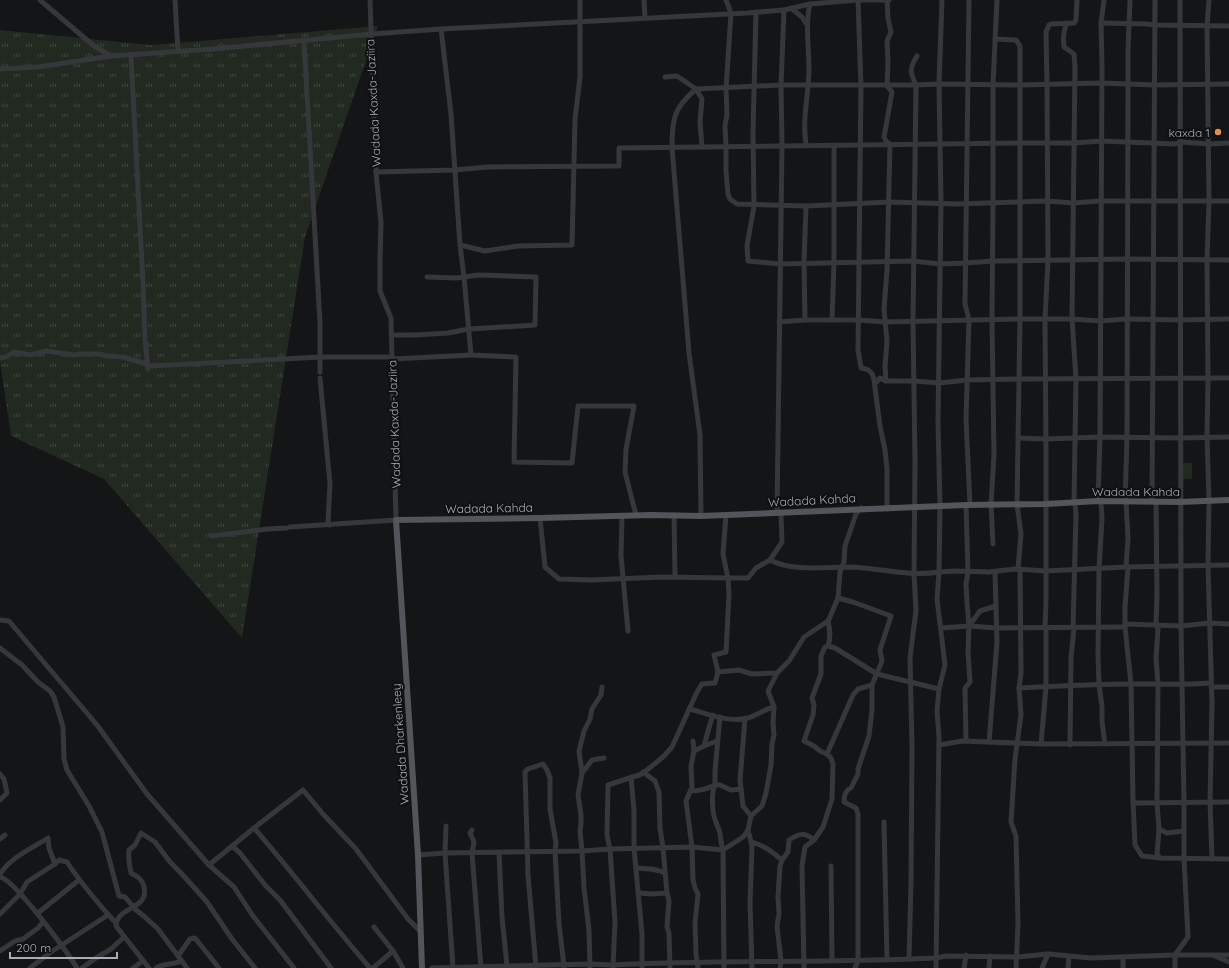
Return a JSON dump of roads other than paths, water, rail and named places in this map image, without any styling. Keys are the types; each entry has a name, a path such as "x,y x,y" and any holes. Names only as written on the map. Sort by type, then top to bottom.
{"main road":[{"name":"Wadada Kahda","path":"396,520 636,515 701,516 861,508 887,509 914,506 1229,500"},
{"name":"Wadada Dharkenleey","path":"396,520 418,855 422,968"}],"street":[{"path":"40,0 94,46 111,56"},
{"path":"175,0 178,51"},
{"path":"370,0 372,34 756,12 784,10 810,4 858,0 888,0 888,18 891,32 887,41 888,86 892,92 884,137 890,144 890,202 884,309 887,341 885,366 886,381"},
{"path":"460,245 485,251 518,246 572,245 575,166 575,107 580,77 580,0"},
{"path":"644,0 645,18"},
{"path":"726,0 731,13 726,88 726,171 728,194 730,199 740,205 806,206 890,202 914,204 1020,203 1047,201 1073,203 1100,201 1229,201"},
{"path":"858,0 861,86 858,361 861,368 870,370 873,373 887,469 887,509"},
{"path":"936,968 939,745 937,711 939,688 945,665 942,651 938,599 940,506 938,422 941,203 939,84 942,0"},
{"path":"966,741 965,688 970,682 968,652 969,626 966,584 968,572 966,419 969,320 966,304 966,263 969,0"},
{"path":"993,544 990,504 994,461 992,320 994,84 997,0"},
{"path":"1041,744 1046,687 1045,319 1048,260 1046,32 1048,25 1051,24 1074,23 1076,20 1077,0"},
{"path":"1104,0 1101,23 1100,201 1099,502 1102,518 1098,628 1099,684 1104,744"},
{"path":"1130,0 1127,71 1127,438 1125,502 1128,538 1125,626 1131,684 1135,846 1142,856 1184,859 1229,859"},
{"path":"1156,0 1152,438 1157,595 1156,626 1158,630 1156,658 1158,684 1159,743 1157,803 1159,829 1157,854 1160,858"},
{"path":"1175,968 1175,955 1188,936 1184,859 1181,626 1180,0"},
{"path":"1209,0 1207,26 1209,144 1207,260 1207,437 1209,500 1208,565 1212,703 1210,743 1212,859"},
{"path":"806,145 805,118 809,86 807,25 810,4"},
{"path":"791,8 807,25"},
{"path":"540,518 545,567 559,579 591,580 675,577 748,578 756,568 770,560 782,542 779,513 782,146 781,86 784,10"},
{"path":"756,12 753,146 754,206 747,246 748,261 780,264 913,261 940,264 1048,260 1229,260"},
{"path":"1101,23 1147,24 1155,26 1229,26"},
{"path":"1067,24 1063,41 1064,47 1074,54 1074,260 1072,319 1076,379 1074,503 1076,514 1071,657 1070,744"},
{"path":"441,29 451,114 460,245 471,355"},
{"name":"Wadada Kaxda-Jaziira","path":"0,69 38,67 111,56 130,56 372,34 376,172 381,223 380,290 391,318 396,520"},
{"path":"995,39 1016,40 1020,46 1020,319 1017,504 1021,534 1019,569 1021,673 1019,688 1021,715 1017,743 1011,822 1016,836 1018,924 1016,968"},
{"path":"304,41 321,358 320,375 330,484 328,522 330,525"},
{"path":"130,56 147,366"},
{"path":"908,959 911,883 910,658 916,610 914,574 915,462 913,261 916,86 910,71 911,65 917,56"},
{"path":"665,77 677,76 696,89 702,99 700,122 702,146"},
{"path":"701,516 700,435 689,353 672,147 672,128 674,117 678,108 696,89 754,86 916,86 939,84 1229,84"},
{"path":"376,172 455,170 487,167 619,166 619,148 1020,142 1074,143 1101,141 1176,144 1180,142 1209,144 1229,143"},
{"path":"832,320 834,263 834,145"},
{"path":"805,320 804,263 806,206"},
{"path":"391,335 448,333 469,329 535,325 536,276 478,275 456,278 427,277"},
{"path":"780,322 805,320 858,320 885,322 1020,319 1072,319 1100,321 1153,318 1181,320 1229,319"},
{"path":"0,358 6,357 14,352 30,355 46,351 74,355 99,354 123,357 150,366 321,358 392,358 471,355 516,357 514,462 572,463 578,406 634,406 626,449 625,472 636,515"},
{"path":"875,384 880,378 886,381 939,383 967,380 1018,379 1229,378"},
{"path":"1018,438 1229,437"},
{"path":"752,968 750,903 752,854 748,830 751,816 762,806 771,765 774,735 774,707 768,691 777,673 789,661 804,638 828,621 838,598 840,572 844,562 845,546 856,514 861,508"},
{"path":"674,515 675,577"},
{"path":"613,967 615,922 610,849 607,835 608,785 644,772 663,757 672,747 702,684 715,682 718,672 714,655 726,652 729,594 728,578 723,554 726,515"},
{"path":"622,516 621,556 628,630"},
{"path":"212,536 267,529 396,520"},
{"path":"770,560 777,564 793,567 850,567 914,574 956,571 995,572 1012,569 1046,571 1156,566 1181,567 1229,565"},
{"path":"989,742 997,628 995,572"},
{"path":"838,598 891,616 880,650 882,661 872,685 872,709 869,736 858,768 858,774 851,788 848,789 844,795 844,802 856,808 858,814 858,961 855,968"},
{"path":"969,626 980,611 996,606"},
{"path":"0,620 9,621 97,725 147,794 209,865 234,887 253,916 294,968"},
{"path":"804,968 802,866 805,847 814,840 823,827 832,799 833,764 831,758 827,754 820,752 814,746 804,741 813,715 814,692 821,674 821,656 825,647 828,646 830,633 828,621"},
{"path":"941,628 969,626 997,628 1098,628 1125,626 1181,626 1210,623 1229,624"},
{"path":"828,646 835,648 877,674 939,688"},
{"path":"0,648 22,665 54,696 63,727 64,759 68,770 102,832 118,896 125,897 158,929 187,968"},
{"path":"718,672 739,670 752,674 777,673"},
{"path":"1019,688 1099,684 1211,685 1229,687"},
{"path":"827,754 853,695 858,690 872,685"},
{"path":"590,966 589,930 580,831 581,815 578,795 582,773 579,751 592,709 601,696 602,687"},
{"path":"690,709 730,719 754,716 774,707"},
{"path":"704,746 713,715"},
{"path":"720,717 713,803 723,850 724,965"},
{"path":"745,718 740,780 742,806 751,816"},
{"path":"693,741 694,752 691,766 691,791 686,801 692,847 693,880 698,894 695,923 696,954 698,965"},
{"path":"694,752 717,741"},
{"path":"939,745 966,741 1041,744 1229,743"},
{"path":"582,773 592,760 604,758"},
{"path":"536,967 527,851 525,772 528,769 543,764 550,778 550,810 556,843 555,851 559,923 564,966"},
{"path":"644,772 655,782 659,792 660,828 664,872 669,901 667,927 669,934 670,966"},
{"path":"0,774 4,779 7,793 0,800"},
{"path":"631,777 634,811 634,848 642,934 642,966"},
{"path":"691,791 707,789 715,784 731,790 741,790"},
{"path":"209,865 303,790 322,814 356,849 408,919 420,931"},
{"path":"1133,801 1137,803 1229,802"},
{"path":"884,822 887,960"},
{"path":"446,826 445,853 453,967"},
{"path":"254,828 370,968"},
{"path":"1159,829 1167,833 1184,831"},
{"path":"472,830 470,833 474,842 472,853 481,967"},
{"path":"418,855 445,853 499,853 692,847 723,850 742,837 748,830"},
{"path":"149,968 116,926 116,921 119,917 133,906 139,904 145,896 145,888 139,878 131,873 128,850 135,845 141,833 155,842 170,862 206,902 232,939 256,968"},
{"path":"780,968 781,961 777,926 779,914 778,896 782,860 788,852 789,840 798,835 807,834 814,840"},
{"path":"55,864 49,848 48,838 27,851 19,854 5,866 0,876 24,897 26,902 38,914 62,945 77,968"},
{"path":"751,842 769,849 782,860"},
{"path":"232,846 240,852 265,884 280,900 331,968"},
{"path":"499,853 502,917 509,967"},
{"path":"0,914 20,894 27,882 59,860 67,862 93,898 114,922 116,921"},
{"path":"831,866 832,961"},
{"path":"636,868 655,871 660,870 664,872"},
{"path":"38,914 79,880"},
{"path":"638,893 667,893"},
{"path":"30,968 108,915"},
{"path":"0,951 16,941 23,939 38,928 43,922"},
{"path":"374,927 393,951 403,968"},
{"path":"82,968 111,949 124,938"},
{"path":"156,968 176,964 190,939 195,938 219,968"},
{"path":"373,968 393,951"},
{"path":"1042,968 1048,954"},
{"path":"432,968 724,965 752,962 858,961 936,958 966,955 1017,956 1048,954 1091,958 1229,955"},
{"path":"964,968 966,955"},
{"path":"989,968 990,956"},
{"path":"1214,956 1229,962"},
{"path":"1068,968 1069,957"},
{"path":"1122,968 1123,957"},
{"path":"133,968 143,961"}],"place":[{"name":"kaxda 1","path":"1218,132"}]}
